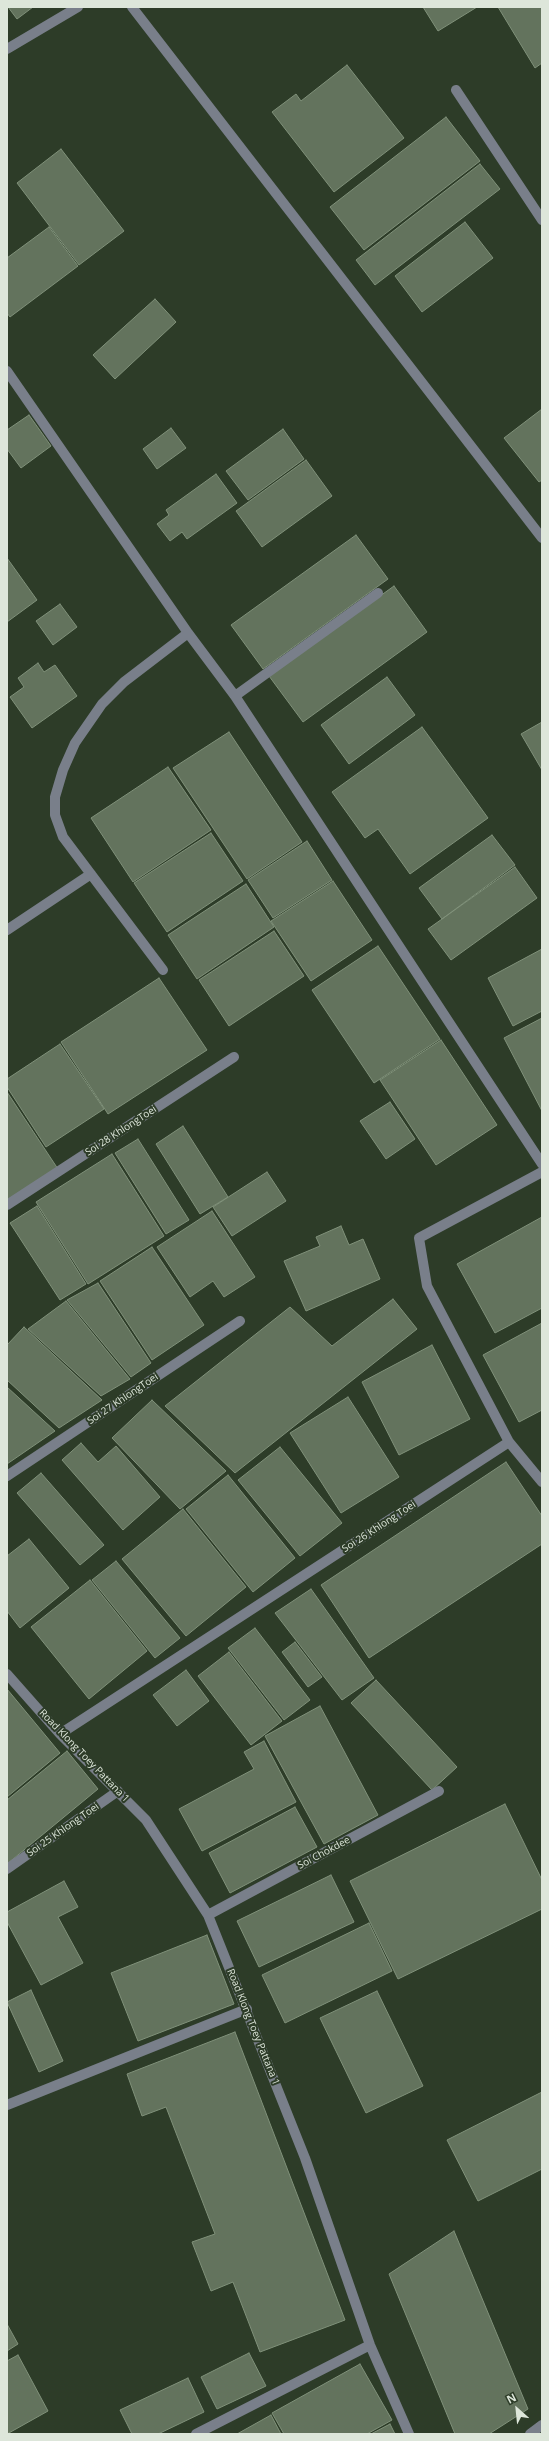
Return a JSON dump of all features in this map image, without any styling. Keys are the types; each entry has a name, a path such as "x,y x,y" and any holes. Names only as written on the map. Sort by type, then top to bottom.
{"street":[{"path":"7,49 78,7"},
{"path":"132,7 542,538"},
{"path":"456,90 542,220"},
{"path":"7,371 188,633 235,696 542,1164"},
{"path":"235,696 378,593"},
{"path":"163,970 63,837 55,815 55,797 63,770 75,743 102,704 124,682 188,633"},
{"path":"7,930 91,874"},
{"name":"Soi 28 KhlongToei","path":"7,1205 234,1057"},
{"path":"542,1172 419,1238 427,1286 509,1442 542,1482"},
{"name":"Soi 27 KhlongToei","path":"7,1476 240,1321"},
{"name":"Soi 26 Khlong Toei","path":"60,1734 509,1442"},
{"name":"Road Klong Toey Pattana 1","path":"7,1674 60,1734 146,1820 208,1916 247,2009 305,2158 370,2345 409,2434"},
{"name":"Soi 25 Khlong Toei","path":"7,1869 118,1791"},
{"name":"Soi Chokdee","path":"208,1916 440,1791"},
{"path":"7,2105 247,2009"},
{"path":"196,2434 370,2345"},
{"path":"530,2434 542,2425"}],"building":[{"path":"8,7 33,7 17,19"},
{"path":"423,7 477,7 438,31"},
{"path":"498,7 542,7 542,63 535,68"},
{"path":"347,65 404,138 334,192 272,112 296,94 301,101"},
{"path":"446,117 480,161 364,250 330,207"},
{"path":"61,149 124,231 79,265 17,183"},
{"path":"480,164 500,189 375,285 356,260"},
{"path":"465,222 493,258 422,312 395,276"},
{"path":"49,227 78,266 10,317 7,313 7,258"},
{"path":"155,299 176,322 115,379 93,355"},
{"path":"542,409 542,480 539,482 504,438"},
{"path":"29,415 51,446 21,468 7,449 7,430"},
{"path":"171,428 186,448 157,469 143,449"},
{"path":"283,429 304,459 248,500 226,471"},
{"path":"306,460 332,496 262,547 236,511"},
{"path":"216,474 237,503 187,539 182,532 170,541 157,524 169,515 166,510"},
{"path":"356,535 388,579 263,669 231,625"},
{"path":"7,558 37,600 7,622"},
{"path":"394,586 427,632 303,722 269,676"},
{"path":"60,604 77,627 53,645 36,621"},
{"path":"38,663 44,672 55,665 77,696 32,728 10,697 24,687 18,678"},
{"path":"387,677 415,715 349,764 321,725"},
{"path":"542,722 542,770 521,734"},
{"path":"422,727 488,818 410,874 378,829 365,838 332,792"},
{"path":"229,732 302,842 247,879 173,768"},
{"path":"168,767 211,830 133,882 91,818"},
{"path":"211,833 243,881 167,932 134,883"},
{"path":"492,835 515,865 442,919 419,888"},
{"path":"307,841 332,880 273,918 248,880"},
{"path":"515,867 537,898 451,960 428,929"},
{"path":"333,881 372,940 311,981 271,921"},
{"path":"246,884 274,927 197,979 168,935"},
{"path":"274,931 304,976 229,1026 199,980"},
{"path":"378,946 440,1039 374,1083 312,990"},
{"path":"542,949 542,1011 513,1026 488,978"},
{"path":"159,978 207,1050 108,1114 61,1042"},
{"path":"542,1018 542,1111 504,1038"},
{"path":"441,1040 497,1125 436,1165 380,1080"},
{"path":"60,1044 104,1109 46,1147 7,1087 7,1079"},
{"path":"7,1092 58,1169 7,1202"},
{"path":"390,1102 415,1139 386,1159 360,1121"},
{"path":"183,1126 228,1197 200,1214 156,1144"},
{"path":"138,1139 189,1220 166,1234 115,1153"},
{"path":"112,1154 164,1236 88,1284 36,1202"},
{"path":"267,1172 286,1201 232,1236 213,1207"},
{"path":"37,1206 86,1284 60,1300 10,1223"},
{"path":"212,1211 255,1277 224,1297 213,1281 190,1297 157,1247"},
{"path":"542,1217 542,1308 495,1333 457,1264"},
{"path":"341,1226 349,1245 363,1239 380,1279 306,1311 284,1261 320,1246 316,1237"},
{"path":"152,1247 204,1325 152,1360 100,1281"},
{"path":"98,1283 151,1363 131,1377 67,1300"},
{"path":"393,1299 417,1329 235,1473 165,1406 290,1307 332,1346"},
{"path":"66,1301 130,1379 101,1396 28,1329"},
{"path":"542,1323 542,1410 519,1422 483,1355"},
{"path":"24,1327 102,1400 59,1428 7,1380 7,1345"},
{"path":"432,1345 470,1419 399,1455 362,1382"},
{"path":"7,1387 55,1431 7,1464"},
{"path":"348,1397 399,1477 341,1513 290,1433"},
{"path":"152,1400 226,1471 180,1509 112,1438"},
{"path":"81,1443 98,1462 116,1446 160,1497 123,1530 62,1460"},
{"path":"280,1447 342,1523 300,1556 238,1480"},
{"path":"506,1462 542,1516 542,1544 369,1658 321,1585"},
{"path":"41,1473 104,1545 80,1565 17,1493"},
{"path":"228,1475 295,1558 253,1592 186,1509"},
{"path":"183,1509 246,1587 186,1636 122,1559"},
{"path":"29,1539 69,1588 20,1628 7,1611 7,1556"},
{"path":"116,1561 180,1638 155,1658 92,1580"},
{"path":"90,1580 147,1651 89,1699 31,1627"},
{"path":"311,1589 374,1678 342,1700 275,1613"},
{"path":"255,1628 310,1700 284,1720 228,1648"},
{"path":"295,1642 322,1677 308,1687 282,1652"},
{"path":"229,1652 282,1721 251,1745 198,1676"},
{"path":"186,1670 209,1701 177,1726 153,1695"},
{"path":"376,1680 457,1767 432,1790 351,1703"},
{"path":"7,1689 60,1753 7,1797"},
{"path":"320,1706 378,1815 324,1844 265,1736"},
{"path":"264,1741 296,1802 202,1851 179,1809 254,1769 244,1752"},
{"path":"67,1751 98,1789 7,1864 7,1800"},
{"path":"505,1804 542,1880 542,1909 398,1979 350,1881"},
{"path":"295,1807 317,1847 230,1893 209,1853"},
{"path":"331,1875 354,1922 259,1967 237,1921"},
{"path":"64,1881 78,1907 58,1917 83,1963 41,1985 7,1922 7,1912"},
{"path":"369,1923 392,1971 285,2023 262,1975"},
{"path":"207,1935 234,2004 138,2041 111,1973"},
{"path":"31,1990 63,2061 39,2072 7,2002"},
{"path":"377,1991 423,2086 366,2113 320,2018"},
{"path":"235,2032 345,2320 260,2352 233,2282 211,2291 192,2242 215,2234 166,2107 142,2116 127,2074"},
{"path":"542,2092 542,2169 478,2201 447,2140"},
{"path":"454,2231 528,2409 489,2434 455,2434 389,2274"},
{"path":"7,2324 18,2344 7,2351"},
{"path":"249,2353 266,2386 217,2409 201,2377"},
{"path":"18,2355 48,2411 7,2434 7,2361"},
{"path":"360,2364 392,2420 367,2434 284,2434 272,2413"},
{"path":"188,2378 204,2412 158,2434 132,2434 120,2410"},
{"path":"271,2415 281,2434 237,2434"},
{"path":"390,2424 395,2434 371,2434"}]}
